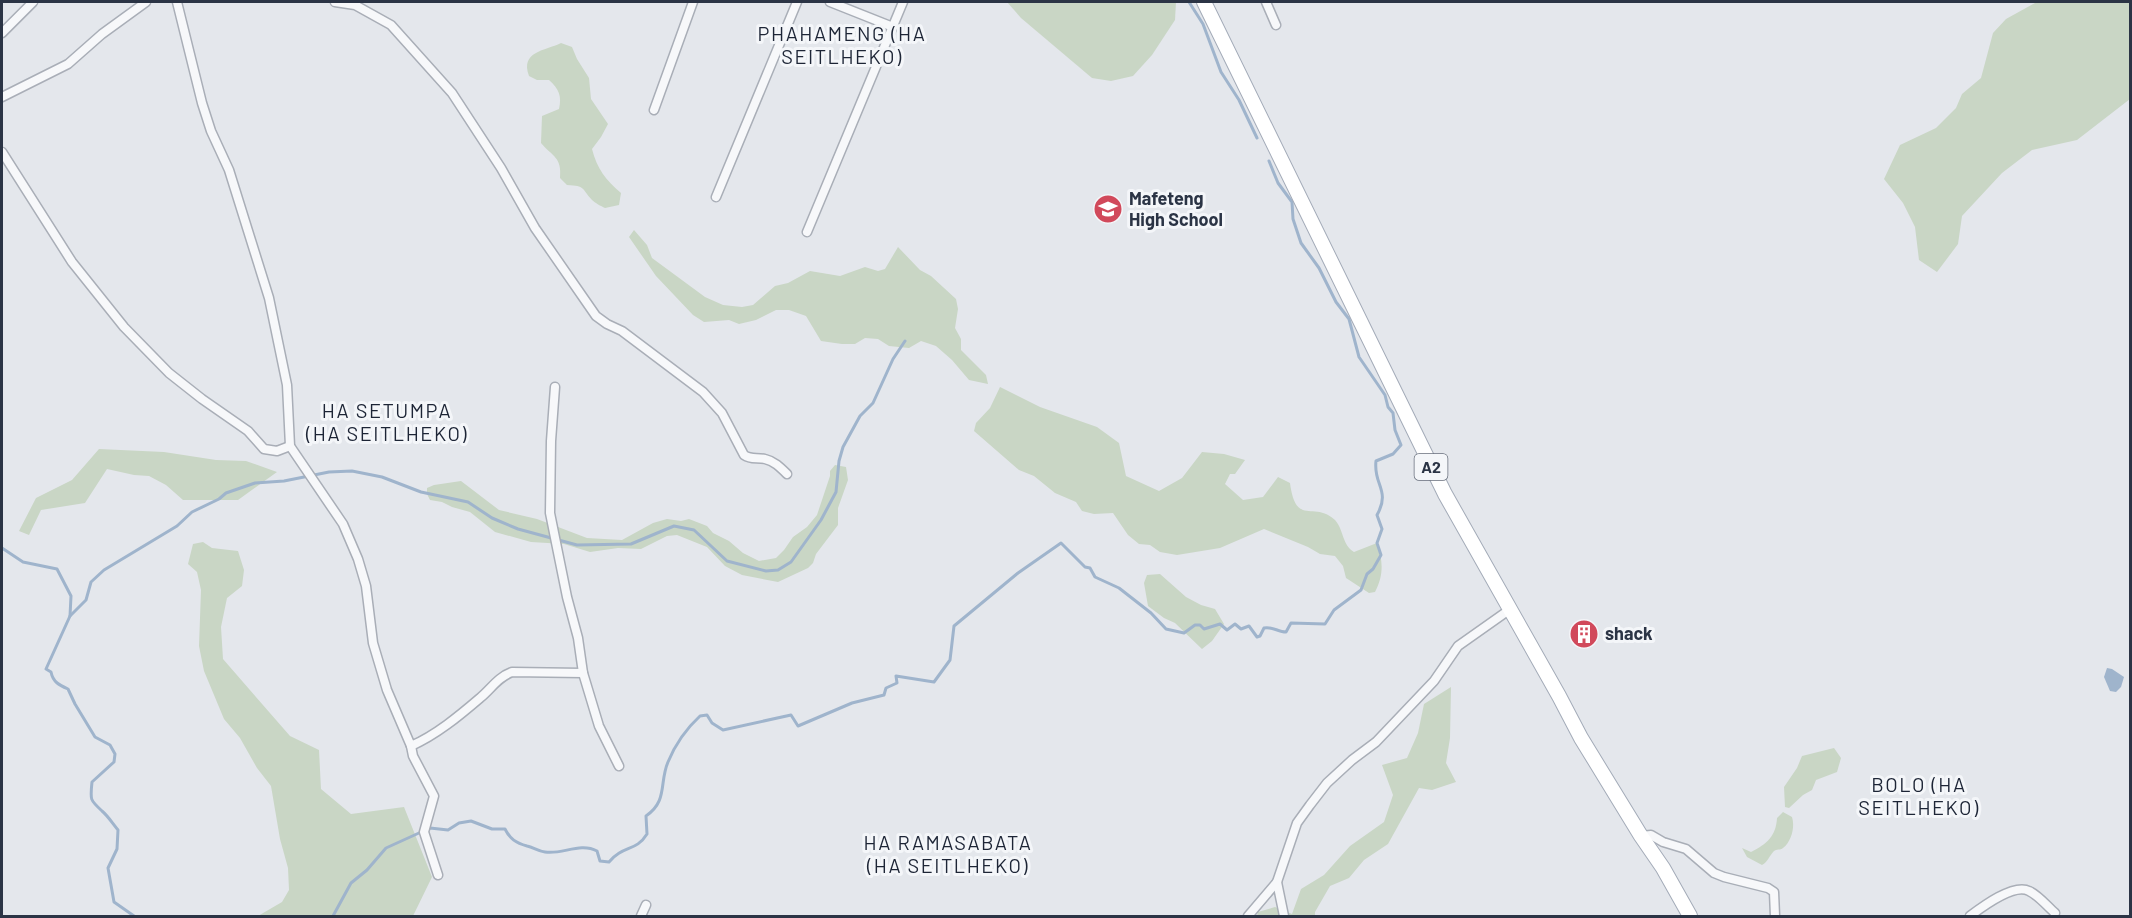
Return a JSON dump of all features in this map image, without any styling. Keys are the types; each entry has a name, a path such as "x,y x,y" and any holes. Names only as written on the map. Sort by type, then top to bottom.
{"main road":[{"name":"A2","path":"1204,2 1415,435 1581,738 1663,868 1690,916"}],"street":[{"path":"2,33 33,2"},
{"path":"2,97 68,64 102,34 146,2"},
{"path":"177,2 202,102 232,181 269,298 287,385 290,446 350,537 366,586 373,643 387,690 413,756 435,796 424,832 438,875"},
{"path":"335,2 355,5 391,25 452,93 501,168 536,228 596,316 622,331 703,392 722,412 744,455 749,458 775,462 787,474"},
{"path":"654,110 693,2"},
{"path":"716,197 797,2"},
{"path":"830,2 893,27"},
{"path":"807,232 903,2"},
{"path":"1266,2 1276,25"},
{"path":"2,152 72,262 124,327 169,373 248,431 264,449 277,451 290,446"},
{"path":"555,387 551,441 550,513 578,638 583,674 599,726 620,766"},
{"path":"1248,916 1277,882 1298,823 1328,783 1352,760 1376,742 1422,694 1434,681 1458,645 1509,610"},
{"path":"411,747 462,713 502,676 512,672 583,674"},
{"path":"1641,836 1650,835 1663,842 1686,849 1714,873 1768,888 1774,892 1775,916"},
{"path":"1277,882 1284,916"},
{"path":"1970,916 2006,893 2021,888 2029,891 2055,913"},
{"path":"641,916 646,905"}],"green space":[{"path":"1007,2 1176,2 1175,20 1152,55 1133,76 1111,81 1092,78 1021,18"},
{"path":"2130,2 2130,99 2077,140 2032,150 2002,173 1962,216 1958,244 1937,272 1919,260 1915,227 1903,203 1884,179 1900,145 1936,128 1956,108 1962,94 1981,78 1993,33 2006,19 2035,3"},
{"path":"561,43 572,47 589,78 591,99 608,124 592,149 603,174 621,193 619,205 605,208 593,201 580,187 567,185 560,178 558,161 541,143 542,116 559,109 560,96 549,80 537,80 529,76 528,61 536,53"},
{"path":"634,230 647,245 652,258 705,297 723,305 742,307 753,305 775,286 788,283 810,271 840,276 865,267 878,271 885,269 898,247 920,270 931,276 956,299 958,309 955,328 961,339 961,350 986,375 988,384 969,380 936,346 921,341 909,348 889,346 878,339 865,338 855,344 821,341 806,316 789,310 776,310 756,320 739,324 729,320 704,322 693,315 656,276 629,237"},
{"path":"1000,387 1040,407 1097,427 1119,443 1126,476 1159,491 1182,478 1202,452 1224,454 1245,460 1235,474 1230,474 1225,484 1243,500 1263,497 1278,477 1290,483 1297,505 1301,509 1320,512 1335,520 1347,545 1354,552 1377,543 1382,568 1375,592 1369,593 1346,578 1343,566 1335,556 1320,554 1264,529 1220,548 1177,555 1160,552 1150,545 1139,544 1128,535 1113,513 1094,514 1082,511 1076,502 1055,493 1034,476 1019,470 974,431 976,423 990,408"},
{"path":"99,449 164,452 216,460 246,461 277,472 238,500 183,500 166,485 149,476 107,469 85,503 41,510 29,535 19,531 36,498 72,480"},
{"path":"835,465 846,467 848,480 838,508 838,525 808,568 778,582 742,575 725,566 707,547 677,535 667,536 641,549 618,548 590,552 564,544 531,542 495,532 470,512 430,500 427,494 427,488 434,485 461,481 499,510 537,519 587,538 622,540 653,523 667,519 681,521 689,519 707,526 713,533 759,561 776,558 793,537 807,527 817,515 830,471"},
{"path":"203,542 212,548 238,551 244,570 242,586 227,598 221,627 223,659 290,736 319,750 321,789 351,814 404,807 432,877 413,916 258,916 282,902 289,890 288,868 280,839 271,786 257,768 240,738 224,719 204,671 199,646 201,590 197,572 188,564 193,544"},
{"path":"1160,574 1186,597 1215,609 1224,624 1212,641 1202,649 1175,623 1148,606 1144,583 1147,575"},
{"path":"1451,687 1450,738 1446,763 1456,782 1432,790 1419,788 1388,844 1364,860 1349,878 1330,886 1315,916 1257,916 1258,912 1275,907 1292,914 1301,889 1324,875 1350,846 1384,822 1393,795 1382,765 1407,758 1418,733 1424,704"},
{"path":"1834,748 1841,758 1837,772 1816,780 1812,790 1789,808 1785,807 1784,787 1802,756"},
{"path":"1783,812 1792,817 1793,821 1792,833 1786,845 1774,851 1762,865 1747,857 1742,848 1751,852 1762,846 1773,835 1777,818"}],"water":[{"path":"2107,668 2124,677 2121,687 2116,692 2110,691 2104,677"}],"waterway":[{"path":"1189,2 1203,24 1221,72 1239,100 1257,138"},
{"path":"333,916 351,883 367,870 386,848 430,828 448,830 459,823 471,821 492,829 505,829 517,842 542,851 591,849 597,851 600,861 609,862 619,853 638,844 647,834 646,816 653,810 660,798 665,770 671,756 682,737 700,716 707,715 712,723 723,730 791,715 798,726 852,703 884,695 886,688 897,683 896,676 934,682 950,660 954,626 1018,573 1061,543 1085,567 1090,568 1095,577 1119,588 1151,613 1166,629 1184,633 1195,625 1200,625 1204,629 1220,624 1227,630 1235,624 1241,629 1249,626 1257,637 1264,628 1286,632 1291,623 1325,624 1334,610 1361,590 1367,574 1373,569 1381,555 1377,543 1382,529 1377,515 1381,506 1382,493 1376,461 1393,454 1401,445 1395,430 1393,413 1388,407 1385,395 1359,357 1349,319 1336,302 1319,268 1301,243 1293,219 1292,202 1278,183 1269,161"},
{"path":"70,616 86,600 91,582 104,570 177,526 192,512 219,499 226,493 255,483 284,481 329,472 352,471 382,477 421,492 468,502 492,518 518,529 577,545 631,544 674,526 694,530 727,561 766,571 778,570 791,562 821,520 836,492 839,461 843,447 860,416 873,403 893,359 905,341"},
{"path":"2,548 23,562 57,569 71,596 70,616 46,669 51,672 57,683 68,689 95,737 110,745 115,754 114,762 92,782 91,796 95,804 118,830 117,849 108,868 114,902 134,916"}],"place":[{"name":"Mafeteng High School","path":"1108,209"},
{"name":"shack","path":"1584,634"}],"district":[{"name":"PHAHAMENG (HA SEITLHEKO)","path":"842,46"},
{"name":"HA SETUMPA (HA SEITLHEKO)","path":"387,422"},
{"name":"BOLO (HA SEITLHEKO)","path":"1919,796"},
{"name":"HA RAMASABATA (HA SEITLHEKO)","path":"948,854"}]}
